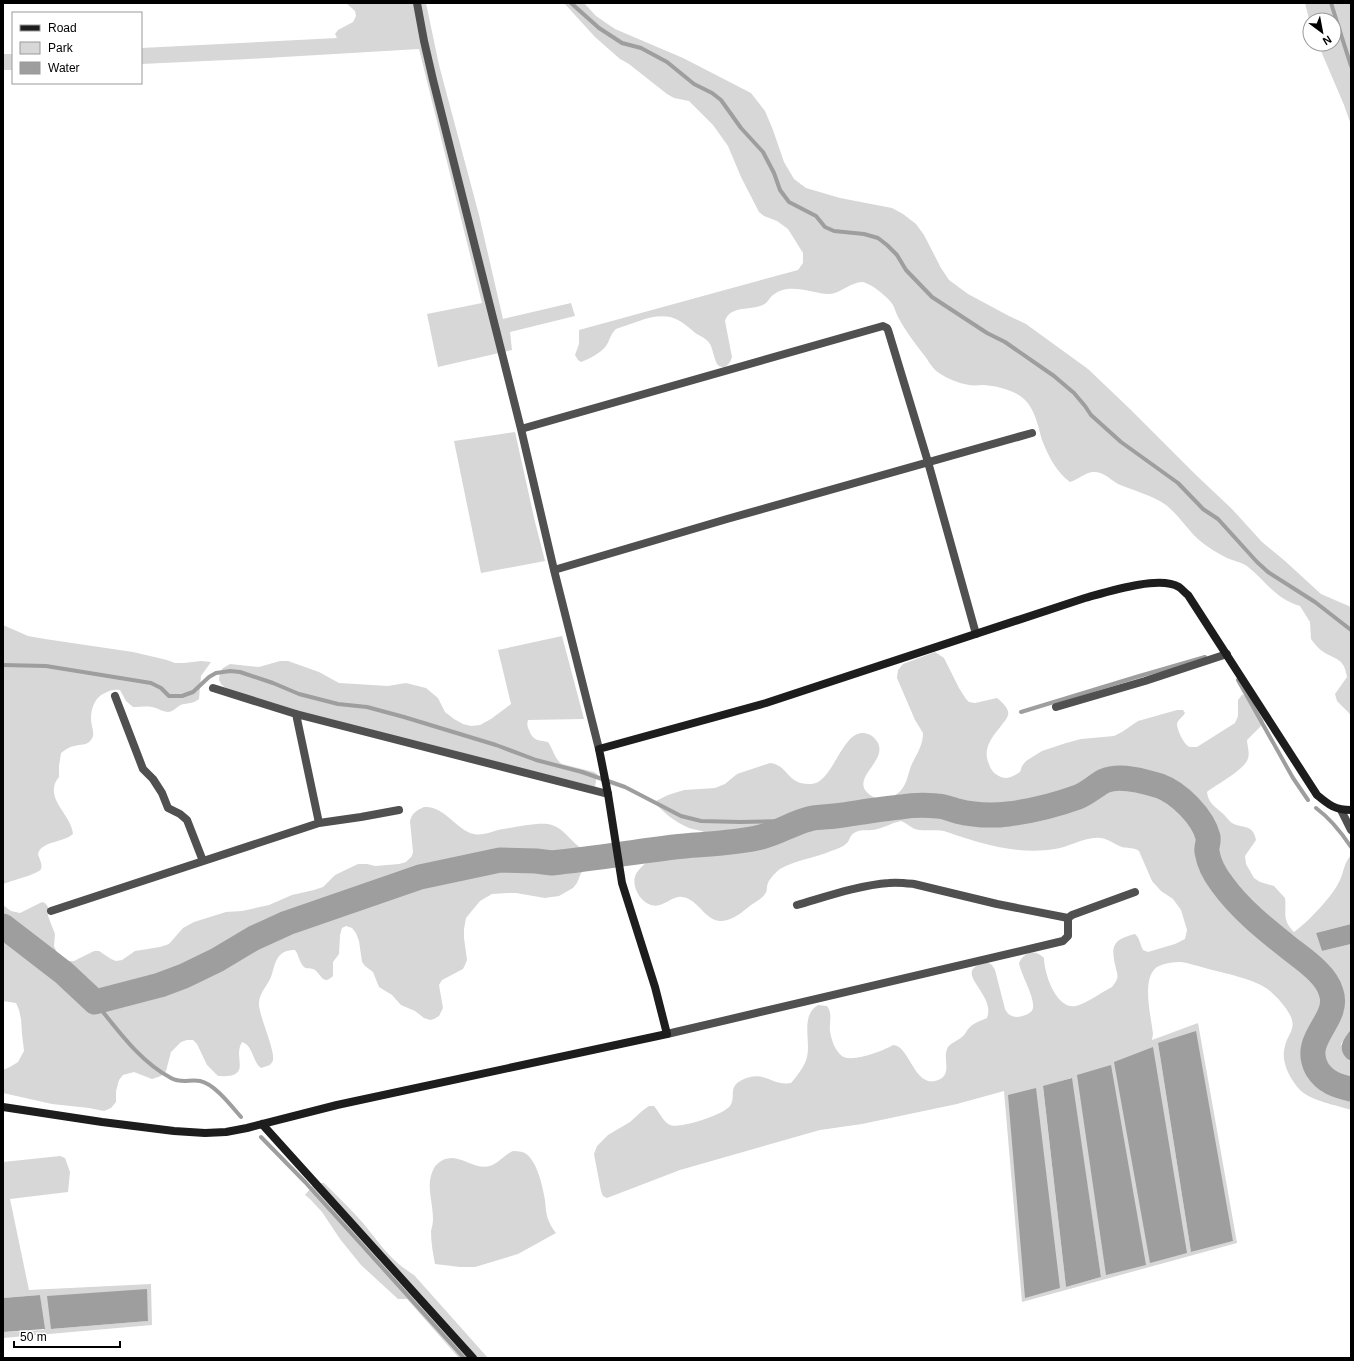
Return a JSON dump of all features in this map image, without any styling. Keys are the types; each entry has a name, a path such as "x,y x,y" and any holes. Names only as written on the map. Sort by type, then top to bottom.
{"street":[{"path":"417,3 433,80 521,429 554,570 599,749 622,883 655,986 667,1034"},
{"path":"521,429 883,326 888,330 928,462 976,634"},
{"path":"554,570 727,519 1032,433"},
{"path":"599,749 766,703 1118,588 1162,583 1179,587 1188,595 1317,795 1328,805 1340,810 1351,810"},
{"path":"1056,707 1145,681 1227,654"},
{"path":"213,688 296,714 607,791"},
{"path":"114,696 143,769 153,779 162,793 168,808 180,814 187,820 203,861"},
{"path":"296,714 319,823"},
{"path":"51,911 319,823 361,818 399,810"},
{"path":"1340,810 1351,830"},
{"path":"797,905 871,885 889,882 902,882 997,904 1068,918 1072,915 1135,892"},
{"path":"3,1107 174,1131 206,1133 226,1132 337,1104 667,1034 1063,941 1068,936 1068,918"},
{"path":"262,1124 473,1358"}],"green space":[{"path":"346,3 426,3 439,65 479,215 503,319 571,303 575,316 510,332 512,350 438,367 427,314 482,303 419,49 142,64 142,48 337,38 335,34 338,30 353,22 356,16 355,11"},
{"path":"564,3 584,3 596,16 615,29 683,58 751,93 765,111 784,162 794,179 806,188 840,198 892,208 903,214 916,224 924,235 949,280 968,294 1026,324 1088,369 1232,509 1262,542 1321,594 1351,607 1351,715 1337,701 1335,694 1347,677 1344,666 1341,662 1321,650 1311,639 1310,622 1300,606 1291,603 1277,594 1247,566 1227,558 1204,544 1171,509 1161,502 1118,484 1098,472 1088,473 1070,482 1057,468 1050,457 1042,440 1031,408 1024,399 1015,393 1000,387 965,384 950,379 937,372 908,333 891,302 879,291 866,283 862,282 853,284 832,294 800,289 786,289 773,295 762,305 733,312 728,315 725,321 732,357 731,361 724,367 718,365 711,346 706,340 678,320 663,316 647,318 616,329 606,346 601,351 581,362 578,360 575,355 579,344 579,330 798,270 803,263 803,253 788,229 777,221 764,216 759,212 741,177 728,146 713,125 689,101 674,98 667,94 629,64 620,59 595,37"},
{"path":"1305,3 1351,3 1351,125 1321,52 1342,52 1342,12 1307,12"},
{"path":"3,54 12,54 12,70 3,70"},
{"path":"515,432 545,561 481,573 454,441"},
{"path":"3,625 28,636 133,652 175,663 201,661 211,662 201,676 199,699 168,712 150,707 133,707 126,701 120,690 111,690 96,700 91,719 93,733 92,738 87,743 70,747 61,753 59,777 55,784 54,792 56,799 68,820 73,834 64,839 48,844 40,850 38,854 41,869 39,871 3,884"},
{"path":"562,636 584,719 528,720 527,724 532,736 539,740 548,742 556,757 562,764 597,774 595,787 368,731 230,692 221,684 219,680 220,672 223,668 230,664 259,667 280,661 288,661 319,672 339,683 388,686 406,683 426,688 438,698 445,712 454,719 471,726 480,725 491,719 511,704 498,650"},
{"path":"935,652 944,658 959,688 969,702 975,703 997,698 1003,703 1008,710 1008,715 991,739 987,748 987,759 993,772 1004,778 1009,778 1020,772 1026,761 1042,751 1081,739 1114,736 1138,721 1177,710 1183,710 1185,713 1177,724 1181,737 1188,746 1197,747 1235,723 1238,716 1238,700 1242,695 1249,694 1264,720 1260,727 1247,740 1249,754 1248,758 1242,767 1207,792 1212,804 1232,823 1247,827 1255,835 1256,840 1245,856 1246,864 1254,878 1260,882 1274,886 1285,898 1285,916 1287,923 1294,932 1313,915 1332,893 1340,880 1345,864 1351,855 1351,924 1316,933 1322,951 1351,944 1351,1029 1341,1044 1348,1060 1351,1061 1351,1110 1310,1097 1300,1090 1293,1081 1287,1070 1284,1058 1286,1042 1293,1024 1292,1020 1281,1002 1273,993 1264,987 1239,977 1181,962 1157,967 1152,972 1149,980 1148,998 1153,1034 1152,1040 1198,1023 1237,1243 1022,1302 1004,1091 957,1104 862,1124 820,1130 680,1170 607,1198 603,1196 594,1154 597,1146 608,1135 630,1122 649,1106 654,1106 668,1124 675,1126 692,1123 711,1117 726,1110 730,1106 733,1099 735,1085 744,1079 751,1077 757,1076 778,1082 791,1083 806,1060 808,1050 807,1029 809,1015 818,1005 827,1006 829,1009 831,1038 835,1048 842,1056 847,1058 860,1057 875,1053 893,1045 899,1047 903,1051 922,1077 928,1081 935,1081 941,1079 946,1071 946,1052 948,1047 960,1039 972,1025 987,1018 988,1009 986,1000 972,977 972,971 976,966 987,962 992,965 995,970 1006,1011 1012,1016 1019,1017 1033,1010 1032,998 1019,963 1027,954 1034,952 1044,958 1049,981 1057,997 1069,1006 1076,1006 1112,987 1115,983 1117,975 1113,950 1117,942 1121,939 1135,934 1138,937 1143,950 1148,952 1175,944 1185,939 1187,930 1181,910 1173,899 1161,891 1152,881 1139,851 1137,850 1122,847 1105,839 1093,838 1061,848 1027,851 973,841 944,831 917,830 901,821 876,829 856,832 844,846 840,848 792,863 780,869 770,879 767,884 766,893 762,897 738,915 730,919 722,921 711,918 693,902 682,897 675,898 655,906 646,903 642,899 636,890 634,880 635,875 644,865 664,853 693,851 703,847 711,841 710,835 679,823 654,802 668,795 684,790 715,788 725,784 737,774 770,763 781,767 797,781 811,784 818,782 831,768 848,741 855,735 862,733 873,737 879,747 879,755 863,782 864,789 870,795 882,799 896,795 905,784 923,738 923,733 915,720 897,678 898,670 903,664","holes":["1158,1043 1233,1241 1191,1252","1071,1078 1101,1277 1066,1287 1043,1087"]},
{"path":"424,807 431,807 438,810 461,828 474,834 483,834 525,825 552,825 561,830 583,849 602,853 606,859 605,862 588,868 581,873 573,888 559,896 545,898 516,893 492,894 480,901 466,918 464,938 467,960 463,969 442,980 439,985 443,1008 439,1016 434,1019 430,1020 424,1018 415,1011 401,1005 392,995 379,987 373,972 362,962 359,941 356,933 352,928 346,926 342,928 339,954 333,962 333,976 329,979 326,980 313,969 304,967 295,950 289,950 281,954 277,960 271,978 259,1001 260,1011 273,1055 273,1061 270,1065 261,1068 248,1046 242,1042 239,1054 239,1070 236,1074 229,1076 218,1076 207,1065 197,1044 193,1040 187,1040 181,1042 171,1052 166,1071 161,1076 152,1079 134,1072 123,1075 119,1080 116,1091 116,1102 111,1108 104,1111 52,1104 3,1093 3,1070 18,1062 24,1051 19,1010 16,1003 3,1001 3,905 11,911 20,913 42,902 45,903 48,907 48,916 55,934 54,946 59,957 64,961 74,961 94,951 99,951 116,961 122,960 135,951 169,944 183,928 194,922 226,912 242,911 269,905 292,895 323,887 335,875 358,864 375,866 406,862 412,856 413,852 410,821 415,812"},
{"path":"513,1151 527,1154 531,1158 542,1184 548,1219 556,1233 518,1254 475,1267 435,1264 431,1240 433,1212 430,1193 431,1174 434,1168 442,1161 452,1158 475,1165 485,1167 490,1166"},
{"path":"60,1156 65,1158 70,1172 68,1192 10,1199 29,1290 151,1284 152,1325 3,1338 3,1332 44,1330 40,1295 3,1298 3,1162","holes":["146,1289 148,1321 51,1329"]},
{"path":"315,1183 324,1183 349,1208 386,1252 398,1264 414,1275 488,1358 459,1358 407,1299 398,1299 361,1265 340,1239 322,1212 305,1195"}],"water":[{"path":"1351,924 1351,944 1322,951 1316,933"},
{"path":"1351,1029 1351,1061 1342,1051 1342,1045"},
{"path":"1196,1031 1233,1241 1191,1252 1158,1043"},
{"path":"1153,1047 1187,1253 1150,1263 1114,1062"},
{"path":"1111,1065 1146,1265 1106,1275 1077,1075"},
{"path":"1072,1078 1101,1277 1066,1287 1043,1086"},
{"path":"1036,1088 1060,1288 1025,1298 1008,1095"},
{"path":"147,1289 148,1321 51,1329 47,1296"},
{"path":"40,1295 45,1329 3,1332 3,1298"}],"waterway":[{"path":"571,3 599,28 622,43 641,48 667,62 694,84 712,93 721,100 741,128 763,152 774,173 780,190 789,202 816,216 825,227 834,231 864,234 878,238 897,255 906,270 932,297 987,333 1005,342 1054,376 1074,393 1091,415 1121,442 1178,483 1203,509 1218,519 1268,572 1315,602 1351,630"},
{"path":"1331,3 1351,66"},
{"path":"1021,712 1205,657"},
{"path":"3,665 46,666 151,683 161,688 169,696 182,696 193,692 209,677 216,673 230,671 240,672 273,683 299,694 338,704 367,707 404,717 496,745 536,760 582,772 625,787 681,816 701,821 740,822 810,819"},
{"path":"1238,680 1293,778 1308,800"},
{"path":"3,926 64,973 95,1002 160,985 184,976 217,960 254,938 287,923 420,877 500,860 552,863 674,847 739,841 767,835 812,818 910,806 940,806 976,814 1008,814 1070,800 1082,795 1104,781 1125,778 1139,780 1167,789 1182,800 1196,814 1208,837 1207,852 1211,865 1217,877 1229,893 1253,918 1307,962 1324,979 1331,992 1333,1002 1331,1011 1313,1048 1313,1058 1317,1069 1324,1077 1336,1085 1351,1089"},
{"path":"1316,808 1335,826 1351,847"},
{"path":"95,1002 129,1044 159,1071 175,1080 200,1081 206,1083 223,1096 241,1117"},
{"path":"261,1137 305,1182 464,1358"}]}
